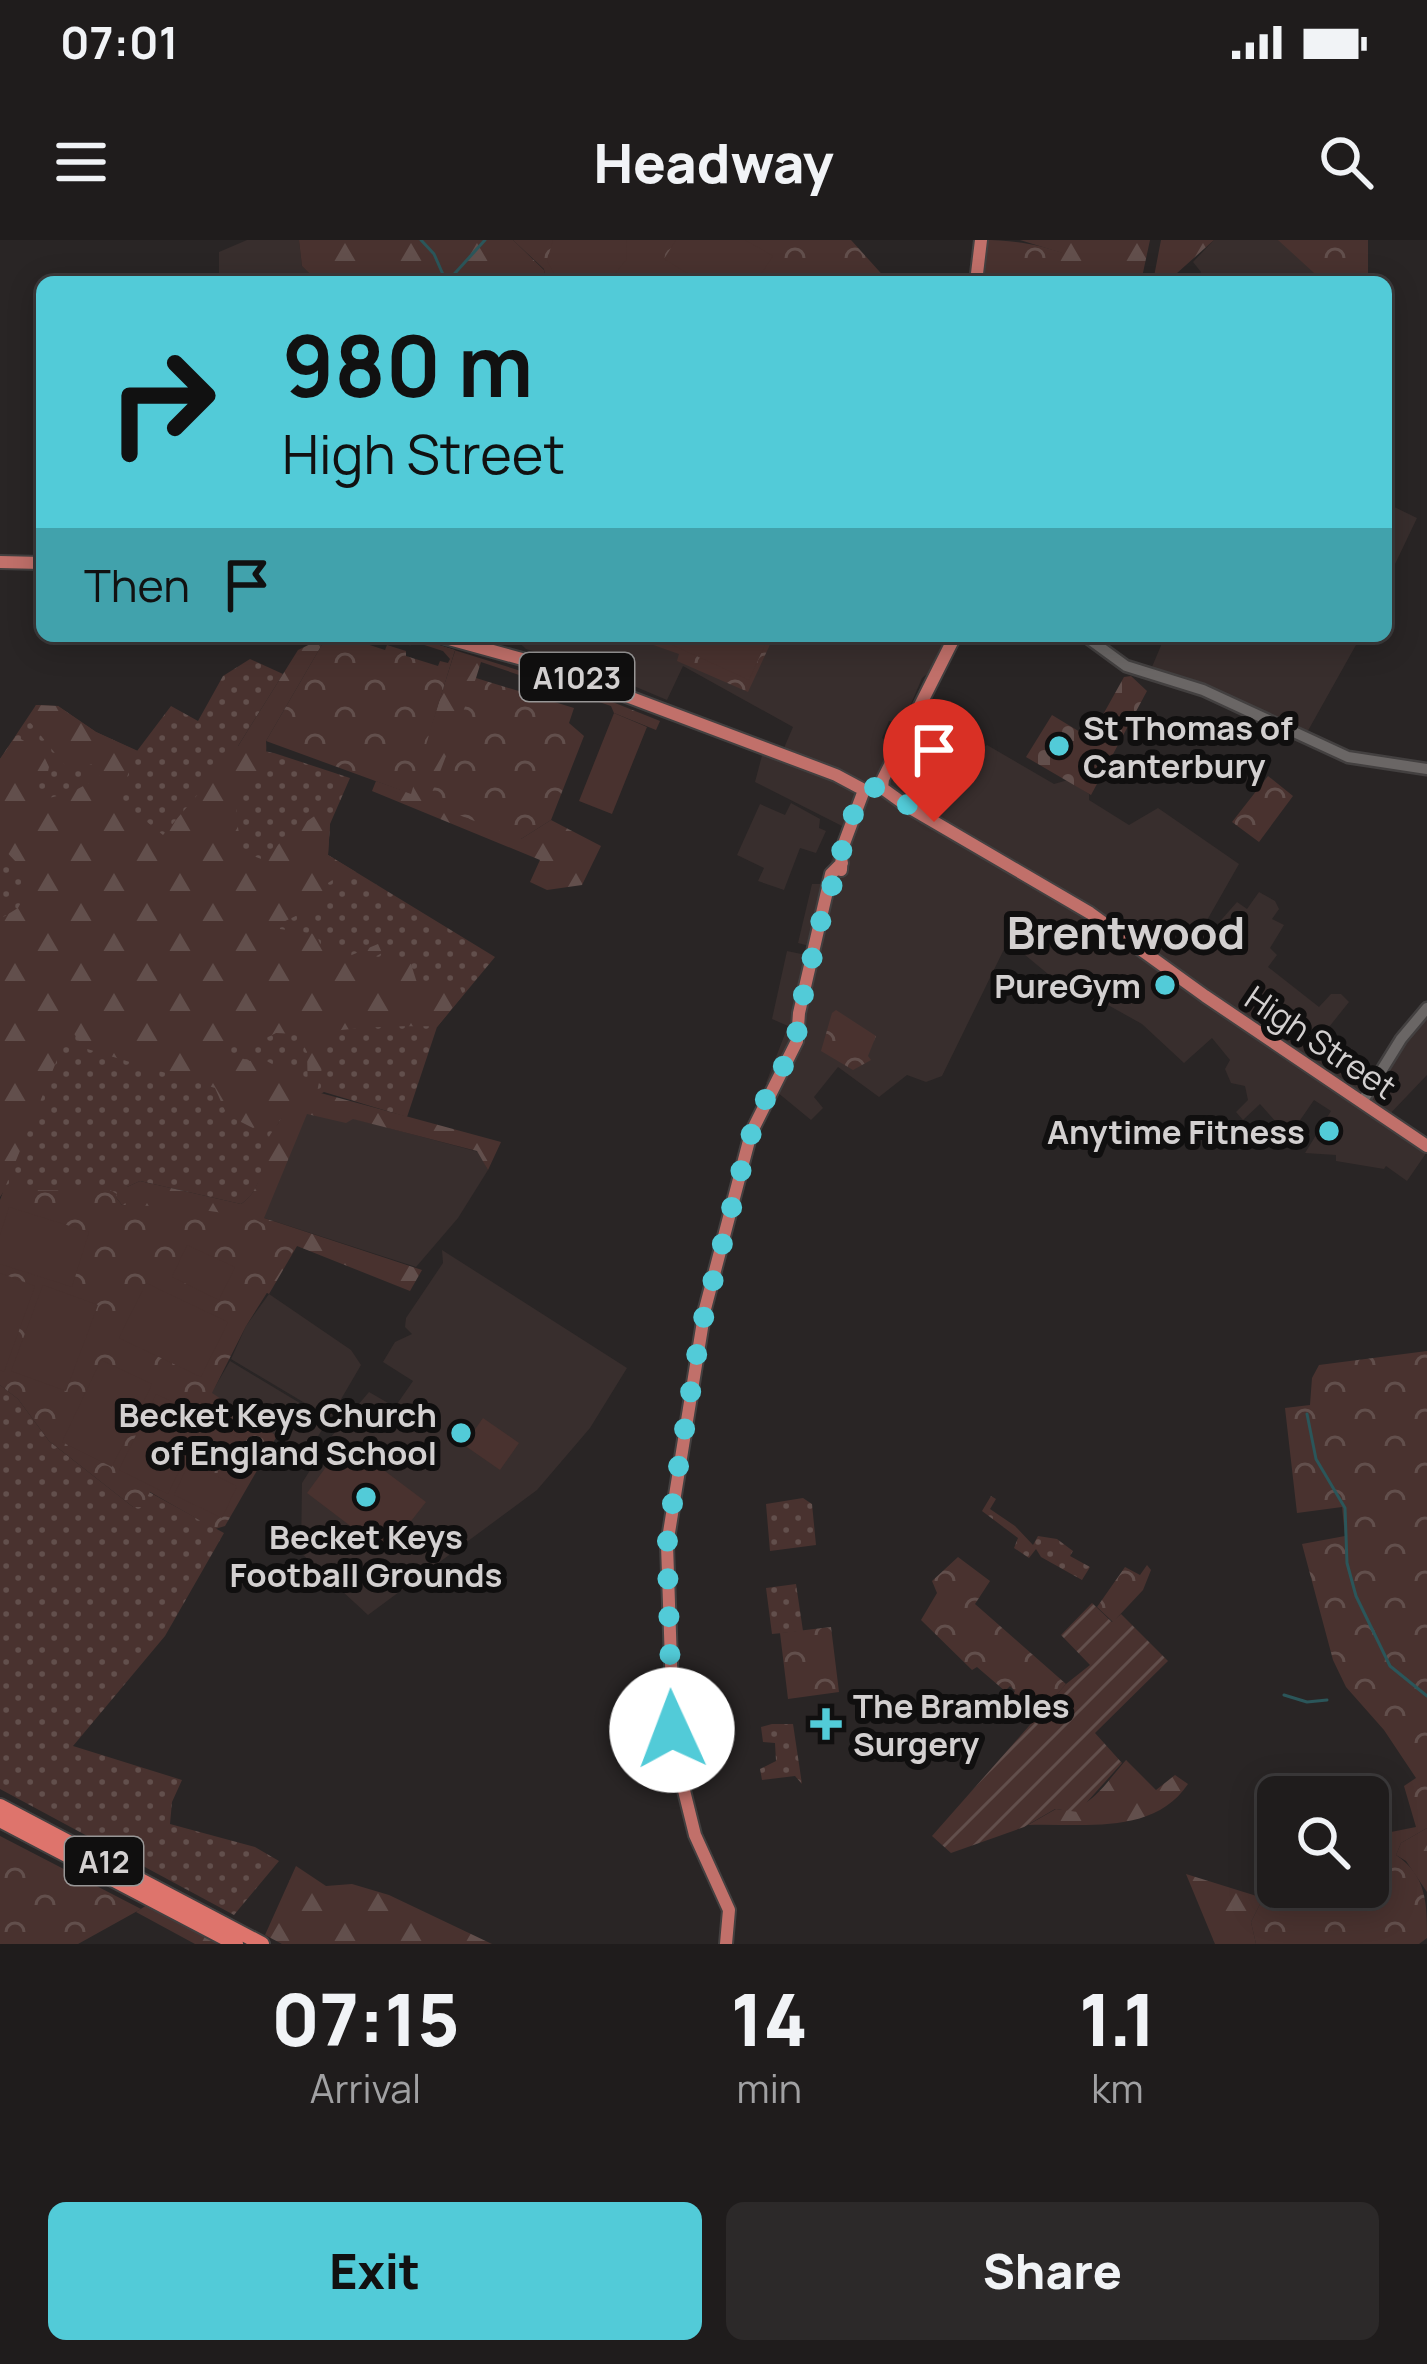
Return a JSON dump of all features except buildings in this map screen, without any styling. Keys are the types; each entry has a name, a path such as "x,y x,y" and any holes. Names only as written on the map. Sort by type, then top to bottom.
{"highway":[{"name":"A12","path":"0,1806 205,1921 236,1944"},
{"name":"A12","path":"0,1820 262,1944"}],"main road":[{"path":"977,276 981,240"},
{"path":"0,562 36,563"},
{"name":"A1023","path":"461,642 584,679 858,784 859,792"},
{"path":"725,1944 729,1910 695,1835 674,1750 667,1545 705,1309 751,1133 797,1041 797,1022 833,869 842,863 842,848 864,802 859,792 882,788 952,642"},
{"path":"1093,642 1126,666 1214,695 1348,757 1427,769"},
{"name":"High Street","path":"882,788 1090,913 1427,1146"},
{"path":"1361,1102 1401,1039 1427,1009"}],"shaded area":[{"path":"247,240 299,240 302,266 312,276 219,276 219,252"},
{"path":"1214,240 1368,240 1368,276 1198,276 1201,272 1193,262"},
{"path":"1392,506 1417,518 1392,570"},
{"path":"518,642 945,642 934,669 922,678 903,723 889,721 882,738 918,751 927,760 925,765 962,782 976,753 987,745 1054,784 1068,780 1089,794 1089,800 1129,825 1158,808 1239,864 1206,922 1215,927 1237,902 1247,909 1259,892 1275,901 1279,909 1272,919 1284,925 1270,948 1277,955 1268,967 1319,1007 1331,994 1341,994 1349,1002 1321,1037 1372,1084 1427,1008 1427,1075 1386,1118 1427,1146 1427,1152 1407,1181 1386,1166 1305,1153 1331,1111 1314,1100 1294,1129 1276,1122 1260,1104 1243,1120 1236,1112 1248,1100 1245,1086 1231,1083 1225,1069 1230,1060 1212,1038 1184,1063 1142,1024 1099,1000 1071,993 1008,941 942,1076 926,1082 907,1075 879,1097 838,1067 814,1097 823,1108 811,1120 766,1083 788,1026 772,1019 787,951 811,956 813,947 798,943 812,884 824,884 842,826 755,782 764,748 822,764 784,748 793,727 683,666 667,700 598,671 526,649"},
{"path":"1162,642 1358,642 1305,736 1149,674"},
{"path":"791,803 820,819 819,828 826,831 816,853 800,848 784,890 758,881 764,868 737,855 760,804 785,815"},
{"path":"299,1104 479,1152 488,1170 458,1218 416,1267 255,1215"},
{"name":"Becket Keys Church of England School","path":"442,1250 627,1368 590,1428 537,1490 368,1615 301,1553 302,1483 331,1437 369,1392 395,1407 413,1381 383,1362 395,1342 412,1334 405,1327 406,1318 443,1263"},
{"path":"269,1294 351,1350 361,1365 330,1418 231,1359 246,1326"},
{"path":"230,1361 328,1420 298,1469 277,1455 285,1441 211,1394"},
{"path":"629,1721 665,1721 663,1792 630,1765"}],"green space":[{"path":"299,240 513,240 545,276 312,276 302,266"},
{"path":"513,240 851,240 883,276 545,276 544,269"},
{"path":"553,240 626,240 627,259 613,276 556,276 547,261"},
{"path":"676,240 745,240 773,256 760,276 692,276 664,259"},
{"path":"981,240 1063,253 1060,261 1088,276 977,276"},
{"path":"1020,240 1150,240 1142,276 1087,276 1059,261 1062,253"},
{"path":"1161,240 1214,240 1174,276 1154,276"},
{"path":"1278,240 1368,240 1368,276 1317,276"},
{"path":"324,642 266,741 261,770 240,789 236,815 242,852 264,860 287,835 316,815 330,824 328,855 356,872 328,883 330,892 321,904 279,924 280,929 316,934 322,948 335,947 340,956 378,944 382,953 371,959 371,965 411,964 418,986 457,980 463,995 437,1027 329,1033 317,1092 501,1142 488,1170 477,1151 353,1119 346,1123 307,1114 264,1218 422,1270 410,1291 297,1246 269,1294 125,1214 127,1187 140,1181 241,1204 257,1184 268,1139 282,1117 253,1128 227,1115 215,1088 84,1048 70,1028 4,1190 110,1190 117,1194 115,1199 0,1201 0,919 18,908 33,880 0,845 0,759 16,736 42,752 49,767 46,780 32,784 34,802 72,792 100,777 92,764 70,772 30,722 36,705 58,706 96,732 138,751 118,798 163,835 235,751 298,650","holes":["276,1033 298,1034 307,1052 308,1095 304,1081 259,1057 250,1061 214,1049 220,1043 248,1044"]},
{"path":"324,642 360,642 385,650 387,645 438,666 450,659 443,651 415,642 455,650 411,794 266,741"},
{"path":"427,642 585,691 660,721 656,730 614,713 611,706 481,662 476,678 521,839 551,820 601,846 582,885 547,890 530,882 540,860 372,791 376,781 410,793 455,651"},
{"path":"645,642 771,642 748,692 677,661 679,654"},
{"path":"668,642 766,642 749,680"},
{"path":"250,659 283,674 238,746 350,778 330,824 328,855 495,957 437,1027 407,1117 324,1092 307,1100 282,1118 256,1186 241,1204 140,1181 127,1187 127,1205 110,1190 4,1191 0,1197 0,759 36,705 58,706 96,732 137,751 171,706 198,721 223,676"},
{"path":"1131,676 1147,691 1091,795 1026,757 1052,715 1090,738 1124,677"},
{"path":"476,678 574,708 569,723 584,736 551,820 521,839 428,803"},
{"path":"614,713 647,727 612,814 579,801"},
{"path":"1268,776 1293,796 1259,842 1232,822"},
{"path":"836,1010 876,1036 868,1056 871,1060 853,1070 821,1051"},
{"path":"110,1190 122,1205 183,1207 250,1217 299,1242 246,1326 212,1393 277,1436 225,1526 215,1529 150,1492 141,1507 133,1507 49,1441 18,1399 0,1385 0,1200 4,1191"},
{"path":"9,1207 89,1232 72,1287 0,1264 0,1235"},
{"path":"187,1245 235,1267 219,1300 172,1277"},
{"path":"0,1273 35,1286 4,1372 0,1370"},
{"path":"146,1283 228,1322 201,1377 119,1338"},
{"path":"43,1285 98,1305 66,1391 11,1371"},
{"path":"1427,1351 1427,1828 1401,1843 1396,1855 1414,1872 1425,1902 1427,1938 1419,1944 1256,1944 1251,1922 1258,1908 1389,1908 1389,1832 1416,1827 1404,1786 1416,1778 1384,1730 1346,1687 1333,1660 1302,1544 1345,1536 1342,1507 1297,1513 1285,1408 1310,1405 1312,1378 1319,1365"},
{"path":"101,1360 152,1384 112,1467 62,1442"},
{"path":"0,1385 18,1399 49,1441 133,1507 149,1492 224,1533 165,1636 73,1746 182,1780 172,1802 170,1824 255,1847 279,1861 234,1915 0,1789"},
{"path":"156,1394 205,1418 168,1494 119,1470"},
{"path":"483,1418 519,1443 500,1470 464,1445"},
{"path":"210,1424 258,1447 243,1479 195,1457"},
{"name":"Becket Keys Football Grounds","path":"345,1441 426,1502 386,1553 307,1493"},
{"path":"189,1463 237,1486 222,1518 174,1495"},
{"path":"991,1496 996,1499 990,1509 1033,1545 1038,1536 1057,1539 1073,1551 1070,1556 1090,1567 1082,1580 1041,1557 1036,1549 1029,1558 1014,1548 1018,1538 982,1511"},
{"path":"803,1498 812,1504 816,1545 770,1551 766,1504"},
{"path":"958,1557 990,1581 975,1604 1066,1684 1038,1716 1013,1695 1010,1686 1005,1691 977,1667 972,1670 921,1620 937,1593 932,1581"},
{"path":"1147,1565 1151,1570 1143,1590 1113,1622 1097,1607 1125,1567 1140,1575"},
{"path":"796,1584 803,1631 772,1634 766,1588"},
{"path":"1092,1603 1112,1622 1121,1614 1168,1661 1095,1733 1122,1763 1078,1812 1055,1809 1024,1827 951,1853 932,1836 1066,1684 1090,1665 1061,1635"},
{"path":"831,1627 839,1692 788,1699 780,1633"},
{"path":"793,1724 802,1784 795,1776 762,1780 760,1769 776,1761 775,1743 763,1742 761,1727"},
{"path":"1126,1760 1156,1790 1175,1775 1188,1784 1173,1801 1136,1819 1094,1825 1028,1825 1056,1809 1087,1802"},
{"path":"1427,1828 1427,1892 1406,1861 1396,1855 1401,1843"},
{"path":"0,1836 141,1909 78,1944 0,1944"},
{"path":"296,1866 326,1886 352,1884 389,1895 492,1944 282,1944 265,1935"},
{"path":"1186,1874 1257,1896 1258,1908 1251,1922 1256,1944 1215,1944"},
{"path":"147,1905 219,1944 195,1944 136,1912"}],"waterway":[{"path":"421,240 444,276"},
{"path":"452,276 485,240"},
{"path":"1307,1414 1316,1459 1345,1508 1347,1563 1356,1596 1390,1666 1427,1696"},
{"path":"1284,1695 1307,1702 1327,1700"}],"place":[{"name":"St Thomas of Canterbury","path":"1059,746"},
{"name":"PureGym","path":"1165,985"},
{"name":"Anytime Fitness","path":"1329,1131"},
{"name":"Becket Keys Church of England School","path":"461,1433"},
{"name":"Becket Keys Football Grounds","path":"366,1497"},
{"name":"The Brambles Surgery","path":"826,1724"}],"district":[{"name":"Brentwood","path":"1126,932"}],"route":[{"path":"672,1730 670,1519 701,1328 748,1140 797,1041 816,938 828,891 840,875 842,848 859,798 870,787 882,788 934,822"}]}
